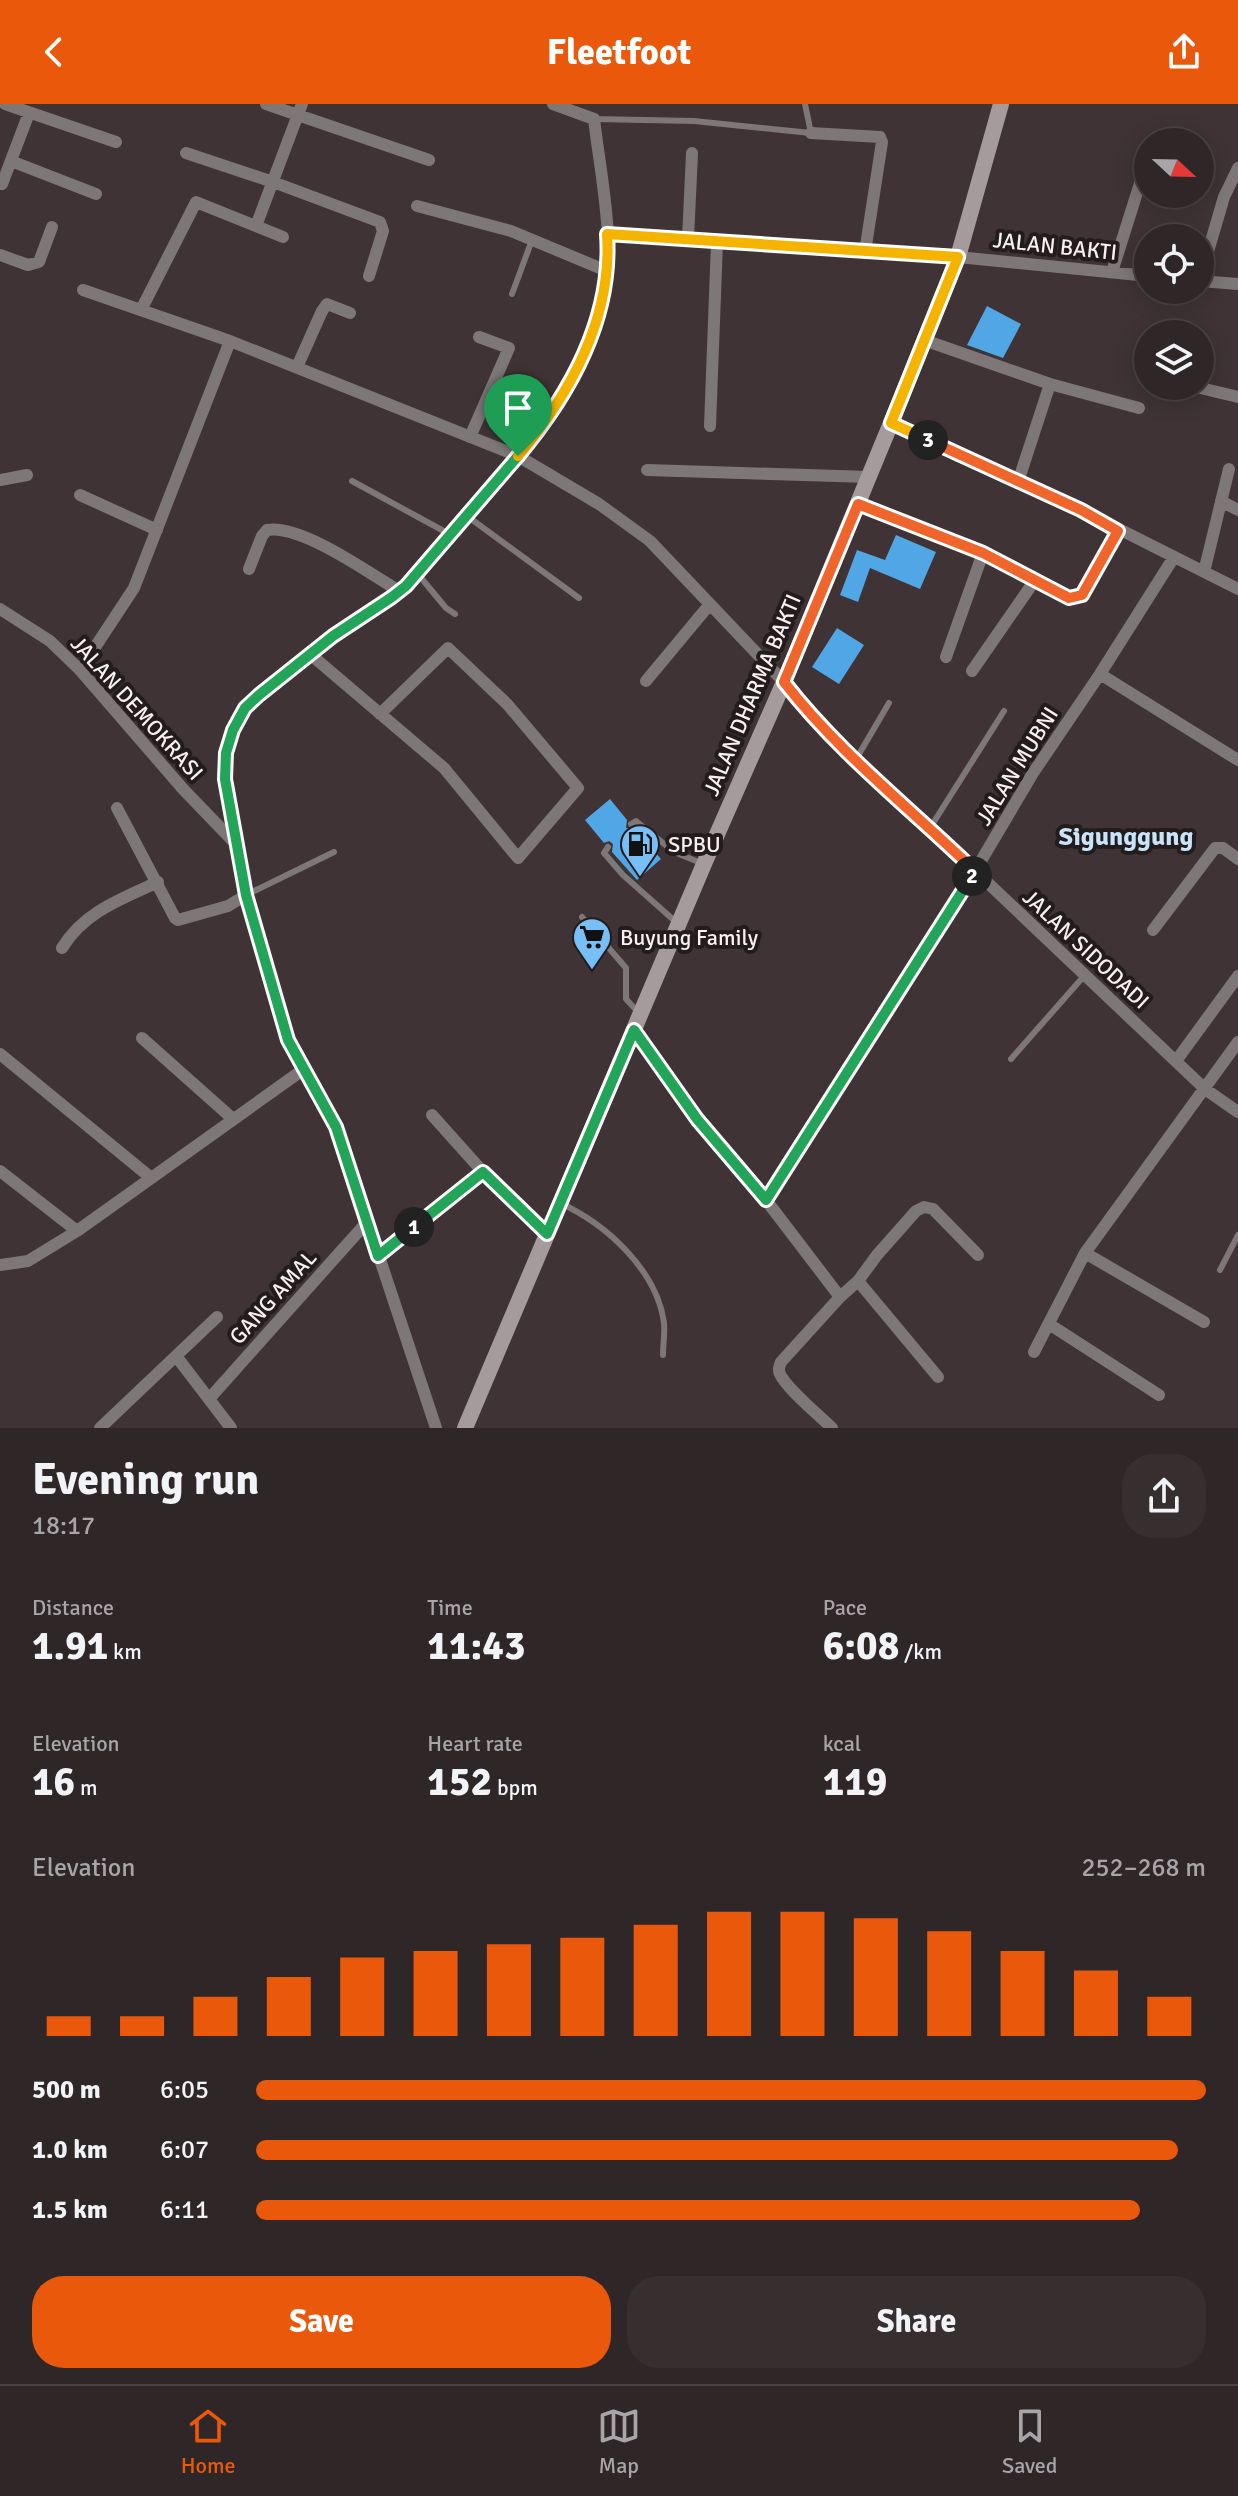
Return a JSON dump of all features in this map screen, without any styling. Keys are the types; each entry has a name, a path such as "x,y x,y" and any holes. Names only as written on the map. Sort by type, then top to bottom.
{"main road":[{"name":"JALAN DHARMA BAKTI","path":"465,1428 784,682 891,423 958,257 1001,104"}],"street":[{"path":"5,104 116,142"},
{"path":"266,104 301,109 429,160"},
{"path":"436,1428 336,1127 288,1040 246,895 225,779 226,753 233,730 252,701 310,654 399,591 518,456 566,393 605,295 607,234 594,119 553,104"},
{"path":"256,226 301,109"},
{"path":"0,183 29,113"},
{"path":"811,133 880,137 882,142 865,252"},
{"path":"186,153 273,182 383,225 369,276"},
{"path":"688,239 692,153"},
{"path":"11,161 96,194"},
{"path":"1214,232 1224,197 1238,168"},
{"path":"141,310 196,202 283,237"},
{"path":"1112,272 1134,202"},
{"path":"417,206 511,231 607,271"},
{"path":"0,255 28,265 39,262 52,227"},
{"name":"JALAN BAKTI","path":"607,234 958,257 1134,274"},
{"path":"710,426 717,243"},
{"path":"1214,281 1238,284"},
{"name":"JALAN SIDODADI","path":"83,290 230,341 518,456 628,524 650,541 855,761 1205,1089 1238,1112"},
{"path":"297,367 327,304 350,313"},
{"path":"470,437 509,348 479,337"},
{"path":"924,340 1050,384 1139,408"},
{"path":"80,670 134,588 230,341"},
{"path":"1018,482 1050,384"},
{"path":"1214,391 1238,397"},
{"path":"891,423 1238,589"},
{"path":"1204,572 1229,469"},
{"path":"647,470 869,477"},
{"path":"0,480 27,475"},
{"path":"80,495 157,530"},
{"path":"1221,501 1238,510"},
{"path":"858,504 983,553 1069,598 1082,595 1118,531"},
{"path":"249,569 262,536 267,530 278,528 295,532 399,591"},
{"path":"946,657 983,553"},
{"name":"JALAN MUBNI","path":"766,1200 975,871 1033,773 1174,557"},
{"path":"972,671 1035,580"},
{"path":"646,681 710,604"},
{"name":"JALAN DEMOKRASI","path":"0,609 50,641 80,670 183,789 236,844"},
{"path":"310,654 380,714 444,768 518,858 578,788 508,705 448,648 380,714"},
{"path":"1100,674 1238,760"},
{"path":"117,808 175,918 178,920 228,906 246,895"},
{"path":"1153,930 1215,848 1223,848 1238,859"},
{"path":"62,948 72,932 86,919 158,882"},
{"path":"1176,1061 1238,976"},
{"path":"637,1023 697,1119 766,1200 840,1297"},
{"path":"142,1038 233,1119"},
{"path":"1034,1352 1085,1253 1238,1042"},
{"path":"0,1054 150,1177"},
{"path":"0,1265 28,1261 77,1231 304,1069"},
{"path":"432,1115 483,1172 547,1234"},
{"path":"0,1171 77,1231"},
{"path":"378,1256 483,1172"},
{"path":"832,1428 785,1381 779,1372 781,1362 858,1281 916,1211 924,1207 933,1209 978,1255"},
{"name":"GANG AMAL","path":"209,1399 367,1222"},
{"path":"1085,1253 1204,1322"},
{"path":"858,1281 938,1377"},
{"path":"100,1428 217,1317"},
{"path":"1049,1324 1159,1395"},
{"path":"176,1356 231,1428"}],"lane":[{"path":"594,119 694,121 811,133 805,104"},
{"path":"512,294 532,240"},
{"path":"352,481 451,535"},
{"path":"467,516 579,598"},
{"path":"417,573 446,608 455,614"},
{"path":"855,761 889,703"},
{"path":"930,828 1004,711"},
{"path":"631,824 636,821 674,852 704,864"},
{"path":"608,847 604,853 623,875 679,925"},
{"path":"246,895 334,852"},
{"path":"582,917 626,968 626,999 637,1023"},
{"path":"1011,1059 1084,976"},
{"path":"560,1203 593,1221 635,1262 652,1286 664,1324 663,1355"},
{"path":"1220,1270 1238,1235"}],"building":[{"path":"987,306 1021,324 1003,358 967,345"},
{"path":"896,535 936,552 920,589 870,568 858,602 840,595 857,550 885,560"},
{"path":"837,628 864,645 839,684 812,667"},
{"path":"610,799 627,820 626,828 635,829 661,859 637,880 612,852 613,844 609,841 604,843 585,820"}],"place":[{"name":"SPBU","path":"640,878"},
{"name":"Buyung Family","path":"592,971"}],"district":[{"name":"Sigunggung","path":"1126,837"}],"route":[{"path":"607,234 958,257 891,423 1081,510 1118,531 1082,595 1069,598 983,553 858,504 784,682 804,709 855,761 975,871 766,1200 697,1119 634,1030 547,1234 483,1172 378,1256 336,1127 288,1040 246,895 225,779 226,753 233,730 245,708 333,636 406,586 518,456 566,393 580,364 605,295 607,234"}]}
